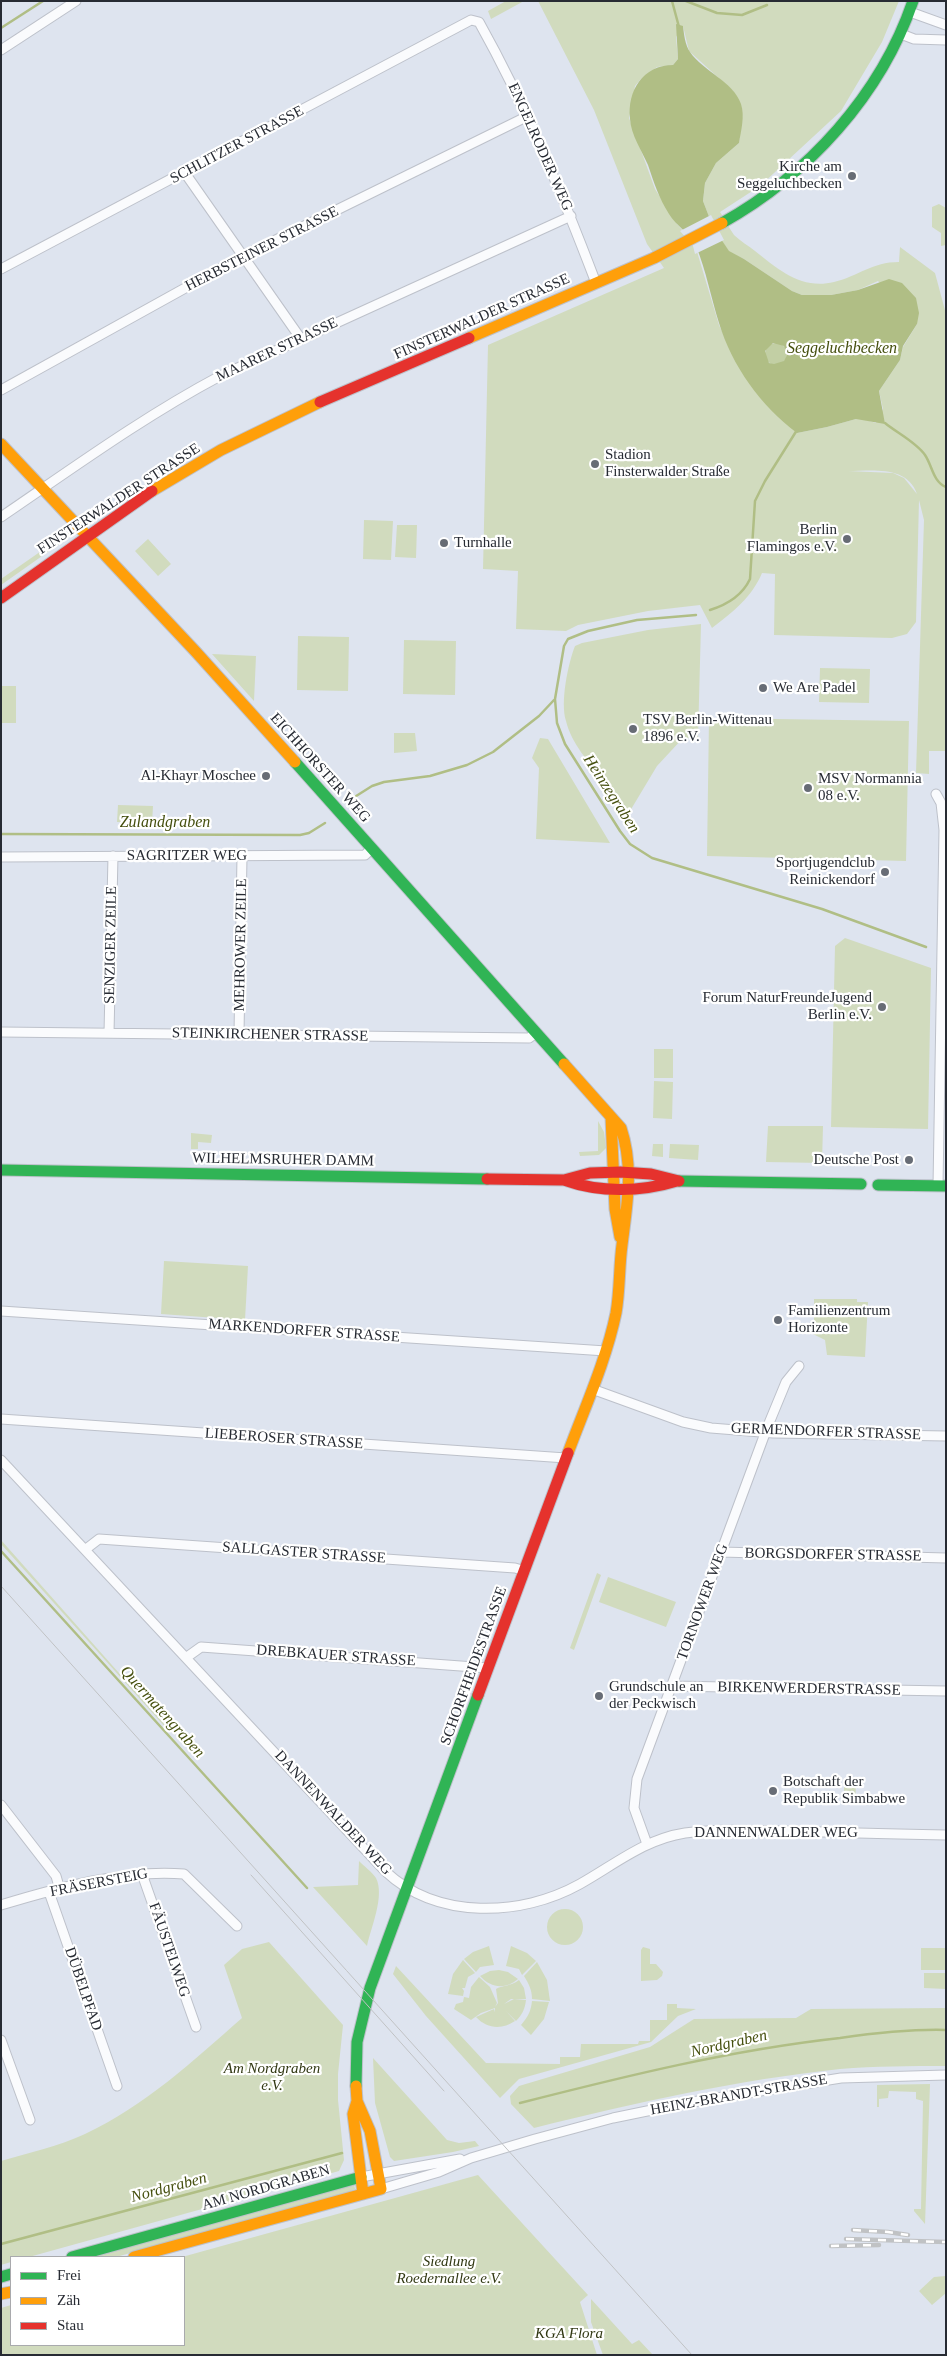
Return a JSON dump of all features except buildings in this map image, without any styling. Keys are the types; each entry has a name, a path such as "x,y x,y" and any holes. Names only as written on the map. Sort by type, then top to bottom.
{"main road":[{"name":"FINSTERWALDER STRASSE","path":"1,598 175,477 255,433 672,249 731,220 784,184 837,133 858,106 901,34 912,7"},
{"name":"EICHHORSTER WEG","path":"1,444 196,652 621,1128 626,1140 628,1187"},
{"path":"611,1117 614,1173"},
{"name":"WILHELMSRUHER DAMM","path":"1,1170 564,1180 577,1186 615,1188 661,1187 677,1181"},
{"name":"SCHORFHEIDESTRASSE","path":"614,1173 616,1218 622,1242"},
{"name":"WILHELMSRUHER DAMM","path":"564,1180 575,1175 628,1173 661,1175 677,1181 861,1184"},
{"path":"878,1184 942,1186"},
{"name":"SCHORFHEIDESTRASSE","path":"363,2194 353,2114 356,2101 355,2072 358,2036 370,1988 606,1352 616,1320 628,1187"},
{"name":"SCHORFHEIDESTRASSE","path":"356,2101 364,2110 381,2189"},
{"name":"AM NORDGRABEN","path":"76,2256 361,2177"},
{"name":"AM NORDGRABEN","path":"138,2256 381,2189"}],"street":[{"path":"1,50 76,1"},
{"path":"912,7 946,25"},
{"name":"ENGELRODER WEG","path":"472,20 479,22 528,116 571,216 596,283"},
{"name":"SCHLITZER STRASSE","path":"1,269 472,20"},
{"path":"901,34 914,39 946,40"},
{"name":"HERBSTEINER STRASSE","path":"1,390 243,256 528,116"},
{"path":"185,173 301,339"},
{"name":"MAARER STRASSE","path":"1,517 98,449 179,398 220,376 571,216"},
{"path":"936,794 941,803 944,830 942,1186"},
{"name":"SAGRITZER WEG","path":"1,857 365,854 371,849"},
{"name":"SENZIGER ZEILE","path":"109,1033 113,856"},
{"name":"MEHROWER ZEILE","path":"239,1034 242,856"},
{"name":"STEINKIRCHENER STRASSE","path":"1,1032 529,1038 536,1032"},
{"name":"MARKENDORFER STRASSE","path":"1,1311 606,1352"},
{"name":"TORNOWER WEG","path":"647,1844 637,1820 634,1794 642,1765 786,1382 799,1366"},
{"name":"GERMENDORFER STRASSE","path":"592,1389 683,1422 711,1428 766,1433 946,1436"},
{"name":"LIEBEROSER STRASSE","path":"1,1419 566,1458"},
{"name":"DANNENWALDER WEG","path":"1,1460 385,1871 407,1887 426,1896 461,1906 518,1907 555,1897 647,1844 683,1834 718,1831 946,1834"},
{"name":"SALLGASTER STRASSE","path":"86,1550 99,1539 515,1568 525,1571"},
{"name":"BORGSDORFER STRASSE","path":"721,1552 946,1558"},
{"name":"DREBKAUER STRASSE","path":"187,1657 201,1647 488,1668"},
{"name":"BIRKENWERDERSTRASSE","path":"672,1686 946,1691"},
{"path":"1,1805 56,1876 60,1890"},
{"name":"FRÄSERSTEIG","path":"1,1905 49,1892 142,1874 184,1874 237,1926"},
{"name":"FÄUSTELWEG","path":"142,1874 196,2027"},
{"name":"DÜBELPFAD","path":"49,1892 117,2086"},
{"path":"1,2040 30,2120"},
{"name":"HEINZ-BRANDT-STRASSE","path":"535,2139 613,2118 789,2084 841,2078 946,2075"},
{"name":"AM NORDGRABEN","path":"361,2177 470,2158 535,2139"},
{"name":"AM NORDGRABEN","path":"381,2189 439,2172 470,2158"}],"green space":[{"path":"506,1 524,1 491,19 488,11"},
{"path":"538,1 899,1 882,42 841,111 760,186 720,212 736,237 773,265 801,281 822,284 834,282 881,264 899,262 900,247 935,273 946,314 946,751 929,751 929,774 916,773 924,520 919,500 916,622 907,634 892,638 774,635 775,574 762,573 747,597 712,628 700,605 648,611 578,625 566,631 516,629 518,571 483,569 488,345 664,268 647,244 594,110","holes":["683,26 689,51 733,91 741,110 739,143 716,163 705,183 703,201 713,227 729,252 744,259 792,291 802,295 831,295 858,290 878,281 917,324 903,347 900,360 879,391 883,409 876,423 856,419 797,433 731,351 719,325 695,245 677,224 655,189 629,118 635,86 657,67 673,65 678,59 676,37","848,471 878,471 892,473","893,473 905,478 917,494 904,478"]},
{"path":"939,204 946,208 946,245 941,246 941,233 932,227 932,207"},
{"path":"364,520 393,521 391,560 363,559"},
{"path":"397,525 417,525 416,558 395,557"},
{"path":"70,531 69,537 1,585 1,579"},
{"path":"148,539 171,564 158,576 135,551"},
{"name":"TSV Berlin-Wittenau 1896 e.V.","path":"701,624 698,738 683,738 657,766 624,821 601,780 572,738 566,721 564,704 566,683 575,646 648,630"},
{"path":"298,636 349,637 348,691 297,690"},
{"path":"404,640 456,641 455,695 403,694"},
{"path":"212,654 256,656 254,701"},
{"path":"820,668 870,669 869,703 819,702"},
{"path":"1,686 16,686 16,723 1,723"},
{"name":"MSV Normannia 08 e.V.","path":"709,718 909,721 906,861 707,856"},
{"path":"394,733 415,733 417,751 394,753"},
{"path":"540,738 548,739 610,843 536,839 539,768 532,758"},
{"path":"118,805 153,806 152,823 117,822"},
{"name":"Forum NaturFreundeJugend Berlin e.V.","path":"845,938 931,968 928,1129 831,1127 835,946"},
{"path":"654,1049 673,1049 673,1078 654,1078"},
{"path":"654,1081 673,1082 672,1119 653,1118"},
{"path":"598,1121 604,1132 606,1148 599,1155 580,1156 579,1152 598,1151"},
{"path":"768,1126 823,1126 822,1163 766,1162"},
{"path":"191,1133 212,1135 211,1143 198,1142 198,1149 191,1149"},
{"path":"653,1144 663,1144 663,1157 652,1156"},
{"path":"670,1144 699,1145 698,1160 669,1158"},
{"path":"164,1261 248,1266 245,1320 161,1314"},
{"path":"814,1299 857,1299 857,1302 868,1302 865,1357 827,1355 825,1340 811,1333 814,1324"},
{"path":"1,1540 166,1726 174,1732 166,1728 1,1544"},
{"path":"597,1573 601,1575 574,1650 570,1648"},
{"path":"608,1577 676,1602 666,1627 599,1602"},
{"path":"844,1786 856,1786 855,1801 844,1801"},
{"path":"359,1861 376,1878 379,1894 367,1946 313,1887 358,1885"},
{"path":"565,1909 572,1910 578,1914 582,1920 582,1934 578,1940 572,1944 565,1945 558,1944 552,1940 548,1934 547,1927 548,1920 552,1914 558,1910"},
{"name":"Am Nordgraben e.V.","path":"269,1942 343,2025 338,2074 338,2100 344,2160 339,2171 33,2256 10,2256 10,2262 1,2265 1,2161 54,2146 107,2123 168,2082 242,2018 224,1965 242,1949"},
{"path":"489,1946 494,1965 480,1967 476,1972 464,1959 473,1952"},
{"path":"511,1946 527,1953 536,1961 522,1975 519,1969 506,1966"},
{"path":"643,1947 650,1949 650,1964 656,1964 663,1972 662,1976 657,1980 641,1981 641,1950"},
{"path":"921,1948 946,1948 946,1970 921,1970"},
{"path":"463,1960 475,1973 468,1977 465,1988 462,1988 464,1991 463,1996 448,1994 453,1974"},
{"path":"537,1962 547,1980 550,2001 532,1999 530,1987 524,1976"},
{"path":"396,1966 486,2063 560,2064 560,2057 580,2057 581,2044 638,2044 639,2041 650,2041 650,2020 667,2020 667,2004 677,2004 677,2008 696,2009 678,2016 651,2042 519,2079 500,2098 426,2016 393,1974"},
{"path":"490,1971 508,1972 518,1979 508,1985 498,1986 489,1983 480,1976"},
{"path":"924,1973 946,1973 946,1989 924,1988"},
{"path":"479,1977 490,1987 497,2003 495,2007 498,2003 496,1989 519,1980 524,1988 526,1999 514,1999 526,2000 523,2012 516,2021 506,2011 515,2021 505,2026 495,2027 485,2024 476,2017 494,2009 495,2012 495,2008 481,2013 471,2020 454,2009 456,2004 463,2002 464,1997 469,1998 471,1987"},
{"path":"532,2001 549,2002 544,2019 531,2035 521,2025 529,2014"},
{"path":"946,2008 946,2066 853,2068 763,2079 648,2101 534,2128 511,2104 510,2096 519,2086 650,2047 694,2019 796,2018 811,2009"},
{"path":"373,2058 447,2140 459,2143 475,2141 479,2146 394,2161 390,2157 375,2103"},
{"path":"930,2084 925,2224 914,2211 914,2209 921,2209 923,2101 916,2099 916,2092 889,2091 888,2098 879,2099 879,2107 877,2107 877,2085"},
{"name":"Siedlung Roedernallee e.V.","path":"478,2175 588,2295 580,2302 597,2355 1,2355 1,2308 10,2305 10,2346 185,2346 185,2256"},
{"path":"354,2184 355,2189 349,2192 120,2256 94,2256"},
{"path":"946,2276 946,2293 932,2305 919,2291 934,2277"},
{"path":"591,2299 632,2344 639,2340 653,2355 603,2355 591,2322"}],"shaded area":[{"path":"776,343 784,346 787,354 784,362 776,365 768,362 765,354 768,346"}],"water":[{"name":"Seggeluchbecken","path":"676,24 683,26 686,43 690,52 732,89 741,104 743,118 739,143 716,163 705,183 703,201 713,227 729,251 792,291 802,295 831,295 858,290 889,279 902,283 916,298 919,313 917,324 903,346 900,360 879,391 885,424 856,419 797,433 760,398 740,370 725,339 696,246 665,208 631,125 631,99 639,81 653,70 662,66 673,65 678,59","holes":["773,343 784,346 787,355 784,361 774,364 769,363 765,351"]}],"pier":[{"path":"711,215 724,240 695,254 693,246 680,231"}],"waterway":[{"path":"1,28 43,1"},
{"path":"672,1 679,27"},
{"path":"686,1 717,13 742,15 767,5"},
{"path":"885,423 921,450 935,477 946,487"},
{"name":"Heinzegraben","path":"710,610 733,599 743,590 750,579 755,501 765,481 797,430"},
{"name":"Heinzegraben","path":"696,615 637,620 588,631 568,639 564,646 555,699 557,723 565,744 620,831 630,844 652,858 822,909 926,947"},
{"name":"Zulandgraben","path":"353,798 372,786 384,782 430,776 467,765 493,752 539,716 554,700"},
{"name":"Zulandgraben","path":"1,834 300,835 309,833 325,823"},
{"name":"Quermatengraben","path":"1,1551 307,1888"},
{"name":"Nordgraben","path":"520,2103 639,2074 759,2049 879,2033 946,2030"},
{"name":"Nordgraben","path":"1,2244 342,2153"}],"tram line":[{"path":"1,1586 692,2355"},
{"path":"251,1875 444,2091"}],"railway":[{"path":"853,2230 908,2235"},
{"path":"846,2239 946,2242"},
{"path":"831,2246 879,2245"}],"traffic: fast":[{"path":"722,223 754,204 784,181 838,129 882,69 899,36 913,1"},
{"path":"295,762 564,1064"},
{"path":"1,1170 487,1179"},
{"path":"679,1181 861,1184"},
{"path":"878,1185 946,1186"},
{"path":"356,2086 357,2042 370,1988 478,1695"},
{"path":"76,2256 361,2177"},
{"path":"1,2277 10,2274"}],"traffic: slow":[{"path":"469,338 654,258 722,223"},
{"path":"152,491 221,450 320,402"},
{"path":"1,444 196,652 295,762"},
{"path":"564,1064 621,1128 625,1143 628,1172 616,1313 601,1366 568,1453"},
{"path":"611,1117 615,1209 620,1237"},
{"path":"356,2086 357,2101 353,2114 363,2194"},
{"path":"138,2256 381,2189 370,2131 357,2101"},
{"path":"1,2294 10,2292"}],"traffic: jam":[{"path":"320,402 469,338"},
{"path":"1,598 152,491"},
{"path":"487,1179 564,1180 590,1173 620,1172 651,1174 679,1181"},
{"path":"564,1180 592,1187 620,1190 663,1185 677,1181"},
{"path":"478,1695 568,1453"}],"place":[{"name":"Kirche am Seggeluchbecken","path":"852,176"},
{"name":"Stadion Finsterwalder Straße","path":"595,464"},
{"name":"Berlin Flamingos e.V.","path":"847,539"},
{"name":"Turnhalle","path":"444,543"},
{"name":"We Are Padel","path":"763,688"},
{"name":"TSV Berlin-Wittenau 1896 e.V.","path":"633,729"},
{"name":"Al-Khayr Moschee","path":"266,776"},
{"name":"MSV Normannia 08 e.V.","path":"808,788"},
{"name":"Sportjugendclub Reinickendorf","path":"885,872"},
{"name":"Forum NaturFreundeJugend Berlin e.V.","path":"882,1007"},
{"name":"Deutsche Post","path":"909,1160"},
{"name":"Familienzentrum Horizonte","path":"778,1320"},
{"name":"Grundschule an der Peckwisch","path":"599,1696"},
{"name":"Botschaft der Republik Simbabwe","path":"773,1791"}],"park label":[{"name":"KGA Flora","path":"569,2334"}]}
